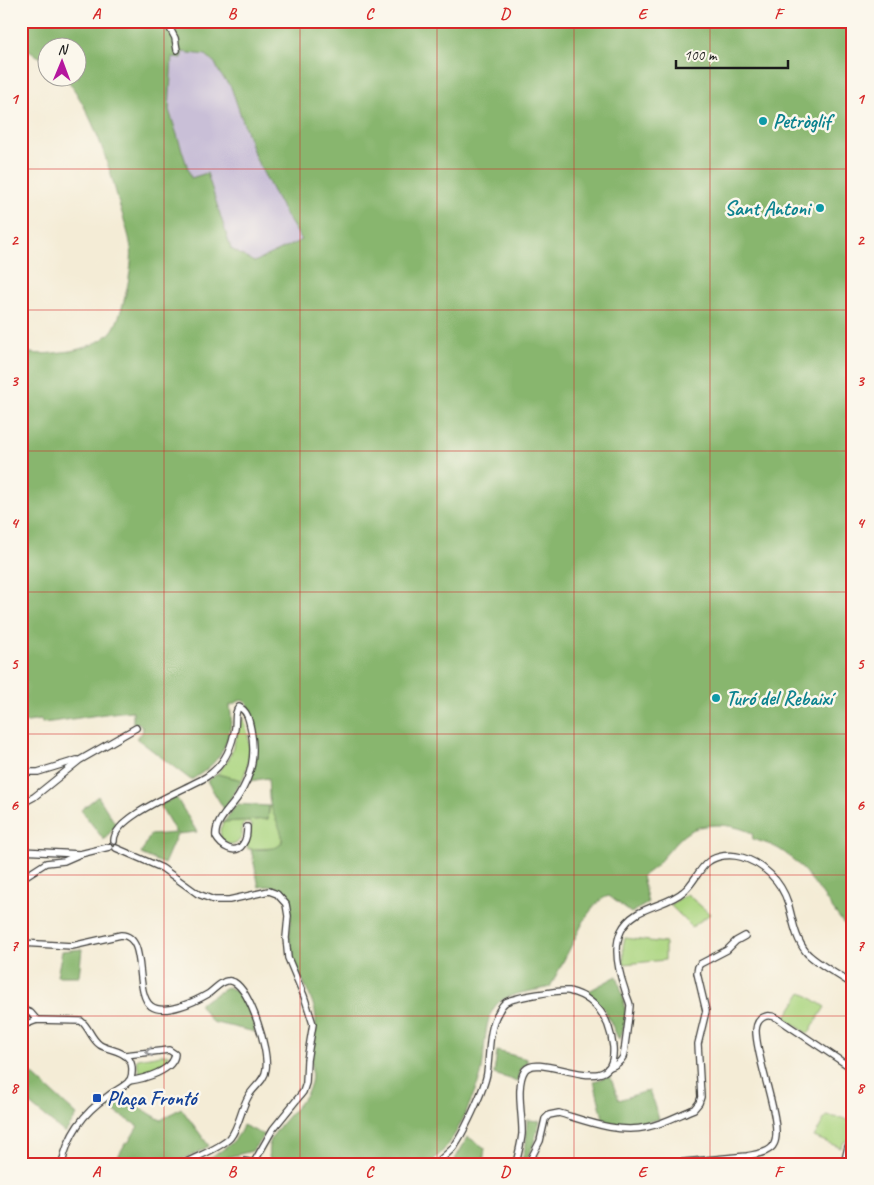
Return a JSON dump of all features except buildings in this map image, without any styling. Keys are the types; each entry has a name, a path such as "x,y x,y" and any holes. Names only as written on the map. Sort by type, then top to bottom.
{"street":[{"path":"166,21 175,38 177,50"},
{"path":"113,846 116,831 140,812 168,795 198,781 220,765 230,748 234,736 236,711 239,707 245,710 250,725 253,743 253,762 241,791 218,824 216,837 224,847 235,849 244,843 247,827"},
{"path":"21,804 34,797 80,760 136,728"},
{"path":"21,772 38,772 80,760"},
{"path":"21,879 41,865 64,861 80,854 113,846 162,868 198,894 214,900 229,900 269,891 277,894 286,904 288,916 286,938 288,958 311,1017 313,1031 307,1060 306,1088 273,1129 255,1163 244,1161 219,1164"},
{"path":"21,851 80,854"},
{"path":"516,1164 522,1133 522,1077 527,1068 537,1064 566,1071 595,1074 616,1065 623,1058 630,1004 619,969 619,940 622,931 634,916 647,908 679,895 689,886 709,861 728,856 745,858 758,864 772,875 785,896 796,935 807,954 853,985"},
{"path":"21,943 72,946 121,934 126,935 131,938 136,947 146,1001 154,1008 160,1010 179,1007 192,1002 209,993 225,981 233,982 240,987 257,1018 266,1057 265,1074 248,1096 229,1139 183,1164"},
{"path":"528,1164 540,1141 545,1119 554,1113 560,1113 597,1125 637,1129 647,1128 694,1109 699,1104 701,1097 698,1044 706,1011 697,973 698,967 700,964 727,950 736,941 745,936"},
{"path":"435,1164 453,1147 484,1086 495,1019 505,1003 561,991 573,992 584,997 601,1011 610,1030 613,1051 611,1064 606,1069"},
{"path":"21,1010 31,1012 37,1020"},
{"path":"663,1164 759,1154 775,1143 776,1128 762,1070 756,1031 759,1022 765,1015 777,1018 853,1069"},
{"path":"21,1026 37,1020 81,1021 100,1045 125,1055 169,1050 174,1054 172,1062 153,1075 129,1081 94,1105 71,1134 62,1164"},
{"path":"125,1055 131,1065 132,1074 129,1081"},
{"path":"844,1164 848,1148"}],"shaded area":[{"path":"182,52 206,55 215,63 220,74 231,87 256,159 285,214 302,240 254,262 231,249 207,174 191,178 169,110 172,57"}],"green space":[{"path":"21,21 853,21 853,937 800,866 779,849 753,839 752,833 739,828 717,825 697,828 684,835 656,866 642,876 648,903 631,913 609,896 602,899 586,917 550,987 515,995 504,999 496,1005 487,1024 482,1071 470,1104 453,1137 429,1164 272,1163 268,1153 270,1143 282,1123 306,1095 310,1086 316,1019 313,1004 296,967 291,951 291,913 287,895 282,889 273,886 259,887 251,849 276,847 281,843 282,838 270,803 268,778 250,781 256,761 256,742 248,704 241,701 230,705 231,721 223,749 207,769 191,780 136,738 142,733 143,728 139,723 133,723 133,711 42,723 41,720 21,723 21,351 39,354 70,351 81,349 107,336 115,326 119,316 131,266 130,243 110,173 92,123 73,88 88,88 88,38 38,38 38,56 21,47","holes":["182,52 206,55 215,63 220,74 231,87 256,159 285,214 302,240 254,262 231,249 207,173 191,178 169,110 172,57 182,58"]},
{"path":"243,717 248,733 249,757 242,780 217,774 229,759"},
{"path":"217,774 242,780 224,809 207,781"},
{"path":"98,796 116,825 104,840 81,810"},
{"path":"176,797 197,832 177,834 164,864 141,854 150,835 176,833 160,805"},
{"path":"237,804 269,806 268,819 224,822"},
{"path":"270,805 276,815 282,833 282,839 277,848 248,849 247,843 252,825 249,823 245,823 242,826 242,837 236,844 228,844 221,838 220,829 224,822 268,819"},
{"path":"687,894 710,914 692,927 670,905"},
{"path":"625,938 665,943 665,960 624,964 623,946"},
{"path":"82,949 79,976 57,976 62,951"},
{"path":"617,976 625,1007 625,1022 620,1039 605,1010 587,992"},
{"path":"228,987 235,990 252,1016 255,1032 212,1022 199,1004"},
{"path":"802,992 825,1007 808,1034 785,1018"},
{"path":"497,1051 527,1059 527,1062 520,1069 517,1081 494,1074"},
{"path":"167,1054 169,1057 161,1065 143,1075 140,1074 136,1061 138,1059"},
{"path":"21,1064 77,1115 65,1133 21,1097"},
{"path":"610,1076 619,1100 649,1090 659,1119 633,1125 604,1122 594,1081"},
{"path":"121,1094 130,1102 161,1120 181,1108 209,1146 171,1164 123,1164 116,1160 138,1126 104,1105"},
{"path":"826,1116 842,1118 853,1122 852,1141 844,1142 841,1148 814,1137"},
{"path":"527,1120 540,1121 533,1146 524,1164 521,1164 526,1144"},
{"path":"243,1125 264,1135 252,1151 201,1164 226,1148 236,1138"},
{"path":"468,1137 485,1148 483,1164 463,1164 455,1159"}],"place":[{"name":"Petròglif","path":"763,121"},
{"name":"Sant Antoni","path":"820,208"},
{"name":"Turó del Rebaixí","path":"716,698"},
{"name":"Plaça Frontó","path":"97,1098"}]}
